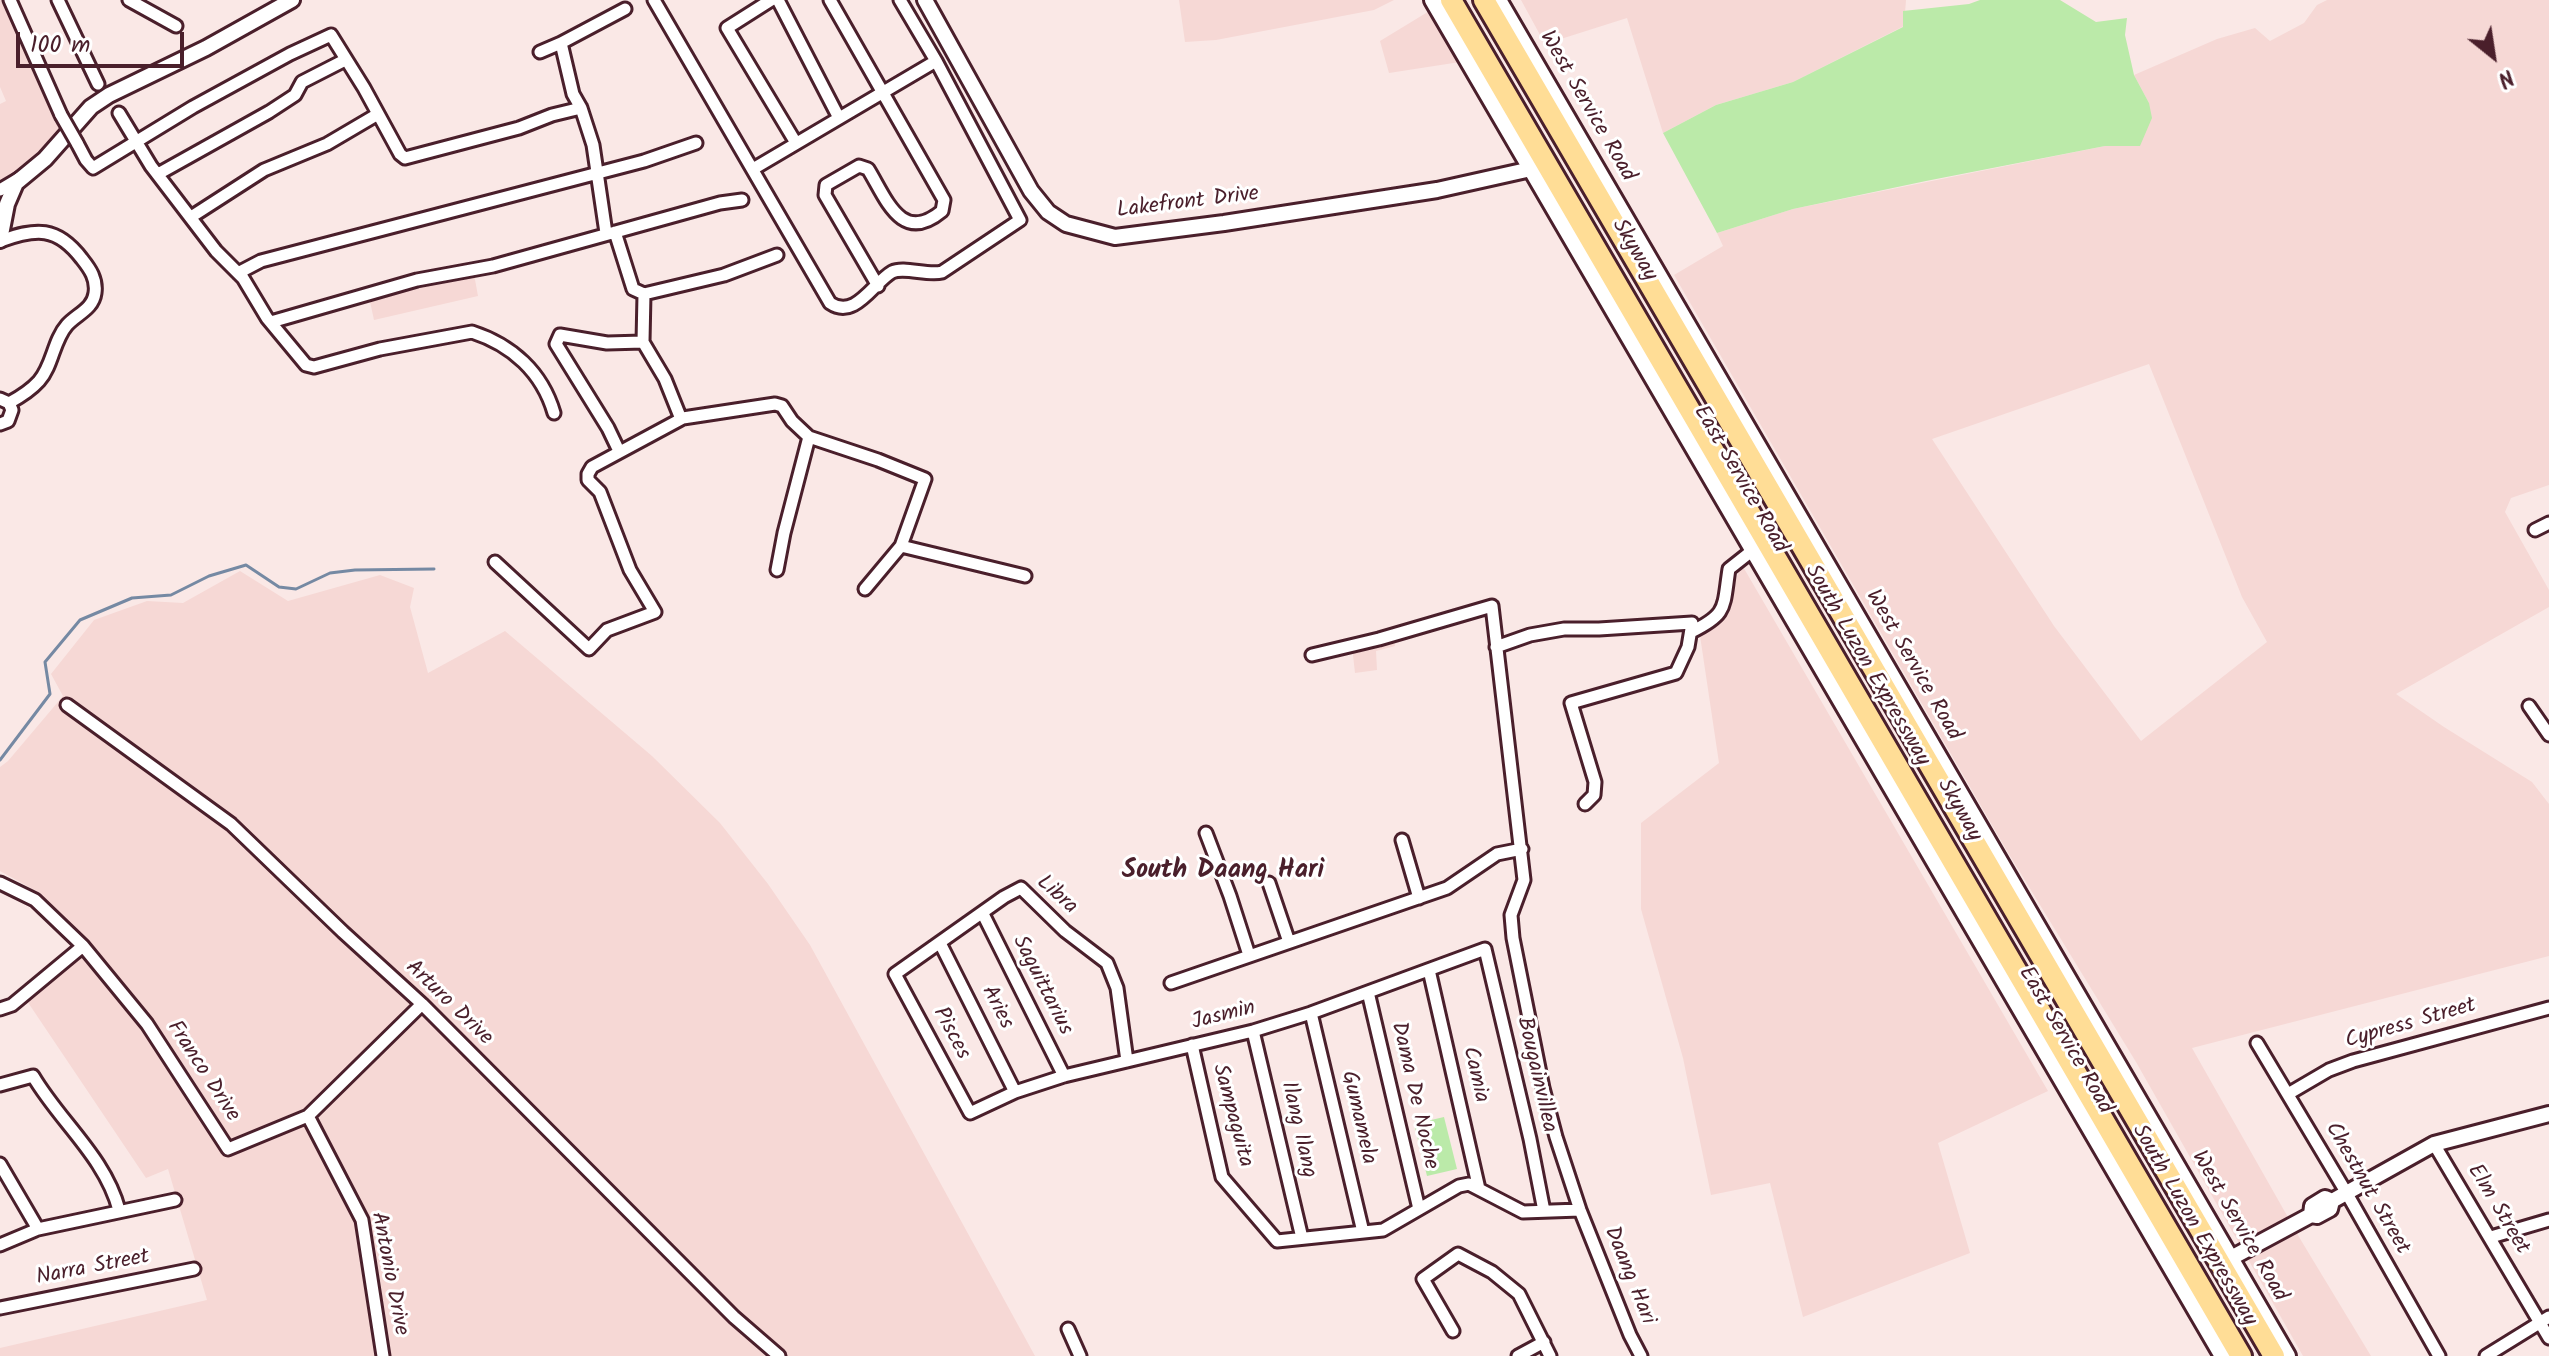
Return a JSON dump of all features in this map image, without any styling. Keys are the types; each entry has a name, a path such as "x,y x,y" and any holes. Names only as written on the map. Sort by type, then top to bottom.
{"highway":[{"name":"South Luzon Expressway","path":"1451,0 2241,1356"},
{"name":"Skyway","path":"1458,0 2248,1356"},
{"name":"Skyway","path":"1474,0 2263,1356"},
{"name":"South Luzon Expressway","path":"1484,0 2274,1356"}],"main road":[{"name":"East Service Road","path":"1433,0 2223,1356"},
{"name":"West Service Road","path":"1498,0 2287,1356"}],"street":[{"path":"10,0 61,115 93,168 290,54 331,35 405,158 581,108"},
{"path":"58,0 98,84"},
{"path":"129,0 176,26"},
{"path":"0,190 45,159 99,101 206,48 292,0"},
{"path":"654,0 830,303 837,308 846,308 869,295 891,273 899,270 942,272 1020,220 900,0"},
{"path":"771,0 727,28 796,143"},
{"path":"778,0 839,118"},
{"path":"830,0 944,200 942,211 932,219 908,222 898,218 864,167 859,166 826,185 825,195 878,286"},
{"name":"Lakefront Drive","path":"925,0 1031,191 1048,212 1066,224 1090,231 1115,237 1224,223 1437,190 1531,169"},
{"path":"540,52 625,9"},
{"path":"561,43 573,94 593,145 610,233 633,289 644,294 724,275 777,255"},
{"path":"158,174 269,112 295,95 302,82 345,60"},
{"path":"753,169 936,61"},
{"path":"119,113 158,174 216,251 238,273 271,322 306,365 314,367 380,349 472,332 526,363 546,393 554,413"},
{"path":"191,217 264,170 327,144 378,114"},
{"path":"238,273 261,261 644,161 696,143"},
{"path":"0,424 11,418 12,410 5,401 40,380 66,326 95,297 95,283 90,269 74,248 57,234 32,232 0,238 9,195 20,178"},
{"path":"271,322 417,280 493,266 720,203 742,200"},
{"path":"644,294 643,342 665,379 681,419"},
{"path":"619,451 562,355 556,344 557,338 560,335 589,342 643,342"},
{"path":"495,562 589,649 607,630 655,612 630,570 600,492 588,480 592,467 681,419 775,404 782,406 809,437 925,479 901,546 865,589"},
{"path":"777,570 809,437"},
{"path":"2535,530 2549,523"},
{"path":"901,546 1025,576"},
{"path":"1691,632 1718,617 1729,569 1753,550"},
{"name":"Daang Hari","path":"1312,655 1492,606 1524,880 1511,915 1513,938 1556,1137 1580,1210 1641,1356"},
{"path":"1496,647 1530,635 1564,629 1613,629 1691,622 1684,659 1676,673 1571,703 1595,782 1594,795 1585,804"},
{"name":"Arturo Drive","path":"67,705 231,824 422,1004 734,1317 779,1356"},
{"path":"2529,706 2549,735"},
{"path":"1206,833 1249,955"},
{"path":"1402,840 1419,898"},
{"path":"1171,983 1419,898 1461,881 1497,854 1522,849"},
{"name":"Franco Drive","path":"0,883 35,900 83,946 147,1024 228,1149 308,1116 422,1004"},
{"path":"1269,883 1289,942"},
{"name":"Libra","path":"895,974 1021,888 1065,931 1107,963 1117,988 1127,1061"},
{"name":"Saguittarius","path":"983,914 1064,1076"},
{"name":"Aries","path":"940,943 1015,1092"},
{"path":"0,1009 12,1005 83,946"},
{"name":"Jasmin","path":"970,1113 1015,1092 1064,1076 1253,1031 1311,1013 1485,949"},
{"name":"Bougainvillea","path":"1485,949 1544,1211"},
{"name":"Camia","path":"1429,970 1479,1189"},
{"name":"Pisces","path":"895,974 970,1113"},
{"name":"Dama De Noche","path":"1368,992 1419,1209"},
{"name":"Cypress Street","path":"2288,1094 2329,1070 2353,1061 2549,1008"},
{"name":"Gumamela","path":"1311,1013 1363,1232"},
{"name":"Ilang Ilang","path":"1253,1031 1302,1238"},
{"name":"Chestnut Street","path":"2257,1043 2439,1356"},
{"name":"Sampaguita","path":"1192,1045 1222,1177 1277,1241 1383,1230 1459,1186 1469,1184 1479,1189"},
{"path":"0,1085 33,1076 45,1096 79,1135 113,1188 119,1210"},
{"path":"2231,1258 2311,1215 2317,1216 2330,1209 2332,1201 2346,1192 2434,1144 2549,1114"},
{"name":"Antonio Drive","path":"308,1116 362,1220 383,1356"},
{"name":"Elm Street","path":"2434,1144 2544,1320 2549,1338"},
{"path":"0,1164 38,1229"},
{"path":"1479,1189 1523,1212 1580,1210"},
{"path":"0,1245 38,1229 175,1200"},
{"path":"2491,1237 2549,1220"},
{"path":"1453,1331 1423,1279 1458,1254 1492,1272 1519,1294 1550,1356"},
{"name":"Narra Street","path":"0,1308 194,1269"},
{"path":"2486,1356 2544,1320"},
{"path":"1068,1329 1080,1356"},
{"path":"1518,1356 1544,1342"}],"shaded area":[{"path":"0,0 19,0 70,117 37,160 0,183 0,104 6,101 0,87"},
{"path":"1179,0 1394,0 1374,10 1216,40 1185,42"},
{"path":"1521,0 1906,0 1904,26 1793,82 1716,105 1663,133 1627,18 1545,44"},
{"path":"2327,0 2549,0 2549,485 2511,498 2505,512 2549,590 2549,607 2396,694 2532,782 2549,804 2549,956 2192,1048 2371,1356 2303,1356 2136,1062 2007,851 1674,275 1723,246 1717,233 1793,209 2105,146 2139,146 2149,103 2134,75 2217,39 2255,28 2270,41 2304,23 2317,5","holes":["2149,364 2242,597 2267,642 2141,741 2054,626 1932,439"]},
{"path":"1431,10 1460,62 1389,73 1380,41"},
{"path":"474,274 478,296 374,320 369,297"},
{"path":"1742,565 2048,1091 1938,1143 1970,1253 1803,1317 1770,1183 1711,1195 1683,1058 1641,909 1641,823 1719,763 1699,629 1717,623"},
{"path":"240,571 288,601 380,575 414,588 410,607 428,673 505,631 652,756 720,823 768,884 810,945 1035,1356 0,1356 0,1348 207,1300 168,1169 146,1178 27,1001 90,946 40,893 0,871 0,767 63,696 51,674 94,620 147,601 183,603"},
{"path":"1393,637 1395,646 1376,651 1377,670 1355,673 1352,646"}],"green space":[{"path":"1980,0 2060,0 2096,22 2127,18 2125,35 2134,75 2149,103 2152,118 2140,146 2105,146 1926,181 1793,209 1717,233 1663,133 1716,105 1793,82 1903,27 1903,11 1969,4"},
{"path":"1444,1117 1457,1169 1427,1176 1414,1124"}],"waterway":[{"path":"0,760 50,694 45,662 80,620 132,598 171,595 209,576 246,565 279,587 296,589 330,573 434,569"}],"district":[{"name":"South Daang Hari","path":"1223,873"}]}
